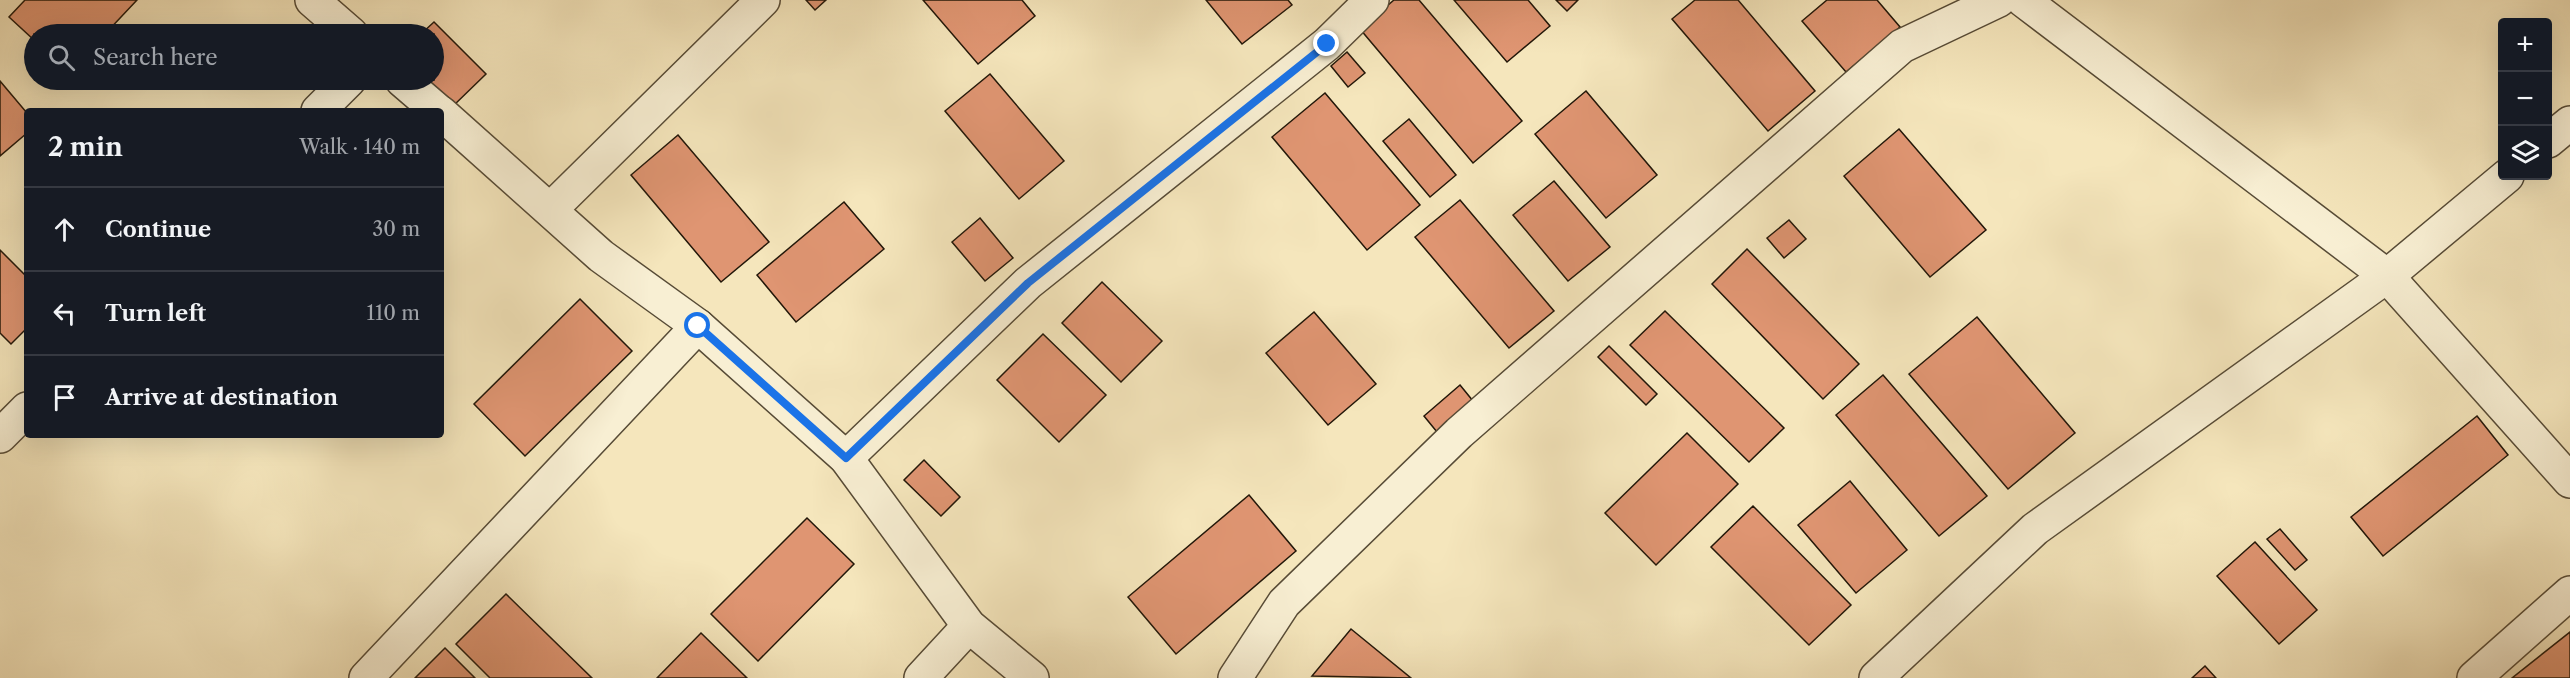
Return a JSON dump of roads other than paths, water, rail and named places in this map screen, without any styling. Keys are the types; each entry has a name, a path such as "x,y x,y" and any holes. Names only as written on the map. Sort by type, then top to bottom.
{"street":[{"path":"312,0 340,24"},
{"path":"551,209 763,0"},
{"path":"846,458 1028,283 1327,44 1372,0"},
{"path":"1235,678 1284,603 1459,434 1902,46 1999,0"},
{"path":"2039,4 2387,276 2570,481"},
{"path":"321,108 339,90"},
{"path":"414,90 435,108"},
{"path":"444,115 601,256 698,326 846,458 969,626 1032,678"},
{"path":"2552,137 2570,123"},
{"path":"1876,678 2035,530 2387,276 2502,180"},
{"path":"366,678 698,326"},
{"path":"0,436 24,412"},
{"path":"2474,678 2570,593"},
{"path":"921,678 969,626"}]}
